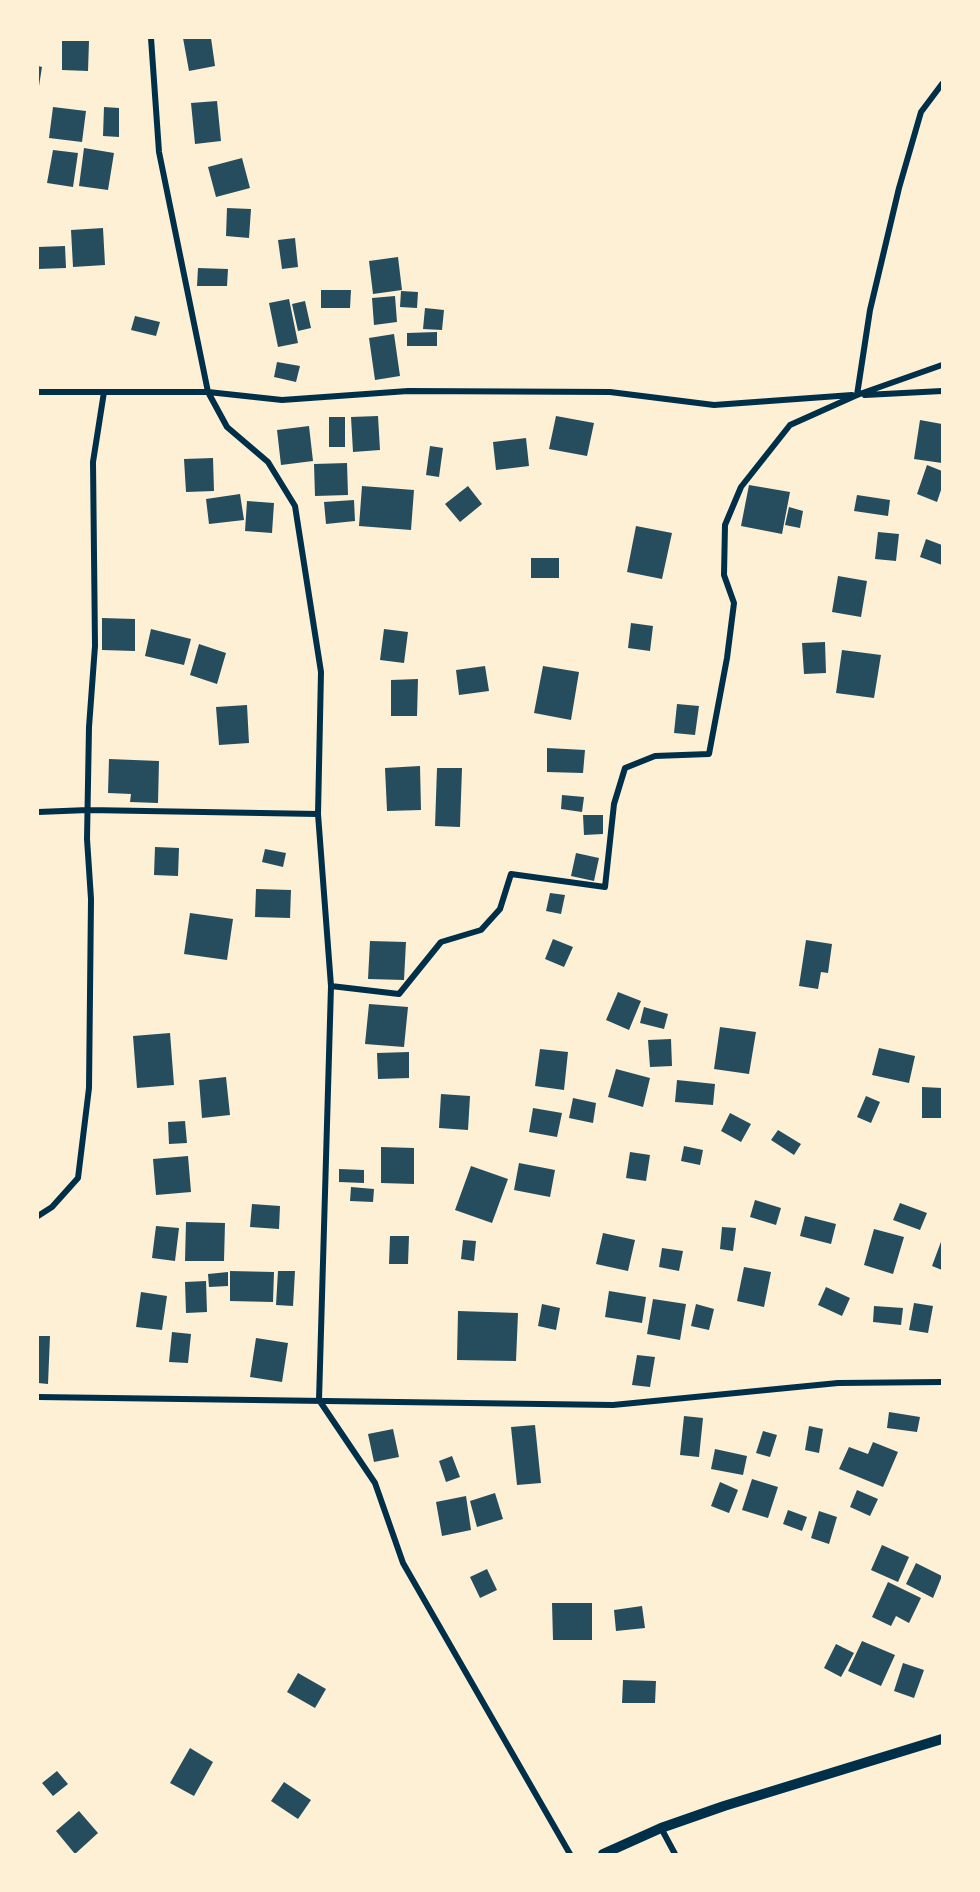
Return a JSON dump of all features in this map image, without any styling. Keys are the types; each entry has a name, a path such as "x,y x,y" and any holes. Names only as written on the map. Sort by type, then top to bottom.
{"street":[{"path":"152,38 159,152 208,392 227,427 268,462 295,506 321,672 318,814 331,986 319,1400 375,1483 403,1563 570,1854"},
{"path":"857,395 870,310 898,188 921,112 942,84"},
{"path":"331,986 399,994 441,942 481,930 500,909 511,874 605,887 614,804 625,768 655,756 709,754 727,658 734,603 724,575 725,525 741,487 790,425 857,395 942,365"},
{"path":"38,392 208,392 282,400 408,391 610,392 714,405 857,395 942,392"},
{"path":"38,1215 52,1207 78,1178 89,1077 91,898 87,838 89,727 95,646 93,462 104,392"},
{"path":"38,812 88,810 318,814"},
{"path":"38,1397 613,1405 838,1383 942,1382"},
{"path":"603,1854 661,1828 724,1806 942,1739"},
{"path":"661,1828 675,1854"}],"building":[{"path":"183,38 211,38 215,66 189,71"},
{"path":"62,41 89,41 88,71 62,70"},
{"path":"38,66 42,67 39,86 38,86"},
{"path":"217,101 221,141 195,144 191,103"},
{"path":"53,107 86,111 82,142 49,138"},
{"path":"104,107 119,108 119,137 103,136"},
{"path":"84,148 114,153 108,190 79,186"},
{"path":"53,150 78,153 73,187 47,183"},
{"path":"242,158 250,188 216,197 208,167"},
{"path":"227,208 251,209 249,238 226,236"},
{"path":"103,228 105,265 73,267 71,230"},
{"path":"295,238 298,267 282,269 278,240"},
{"path":"65,246 66,268 38,269 38,247"},
{"path":"398,257 402,290 373,294 369,261"},
{"path":"198,268 228,269 227,286 197,286"},
{"path":"321,290 351,290 350,308 321,308"},
{"path":"401,291 418,292 417,308 400,307"},
{"path":"395,296 397,322 374,325 372,298"},
{"path":"289,299 298,343 278,347 269,303"},
{"path":"305,301 311,328 298,331 292,304"},
{"path":"425,308 444,310 442,330 423,329"},
{"path":"135,316 160,322 156,336 131,330"},
{"path":"437,332 437,346 407,346 407,333"},
{"path":"394,334 400,376 375,380 369,338"},
{"path":"277,362 300,366 296,382 274,377"},
{"path":"378,416 380,450 353,452 351,417"},
{"path":"556,416 594,423 587,456 549,449"},
{"path":"329,417 345,417 345,447 329,447"},
{"path":"920,420 942,424 942,463 914,459"},
{"path":"309,426 313,461 281,465 277,430"},
{"path":"526,438 529,466 496,470 493,442"},
{"path":"430,446 443,448 439,477 426,475"},
{"path":"213,458 214,491 186,492 184,459"},
{"path":"347,463 348,495 315,496 314,464"},
{"path":"927,465 942,471 942,487 937,502 917,494"},
{"path":"749,485 790,492 782,534 741,526"},
{"path":"362,486 414,490 411,530 359,526"},
{"path":"468,486 482,504 460,522 445,504"},
{"path":"240,494 244,520 209,524 206,499"},
{"path":"857,495 890,500 888,516 854,511"},
{"path":"354,500 355,521 326,524 324,502"},
{"path":"247,501 274,503 272,533 245,531"},
{"path":"789,507 803,511 800,528 785,525"},
{"path":"636,526 672,533 662,579 627,572"},
{"path":"878,532 899,534 896,561 875,559"},
{"path":"926,539 942,545 942,565 920,557"},
{"path":"531,558 559,558 559,578 531,578"},
{"path":"838,576 867,581 861,617 832,612"},
{"path":"102,618 135,619 135,651 102,650"},
{"path":"631,623 653,626 650,651 628,648"},
{"path":"151,629 191,639 184,665 145,656"},
{"path":"384,629 408,632 404,663 380,660"},
{"path":"825,642 826,673 804,674 802,643"},
{"path":"199,644 226,653 217,684 190,675"},
{"path":"842,650 881,655 874,698 836,693"},
{"path":"485,666 489,691 459,695 456,670"},
{"path":"543,666 579,672 571,720 534,713"},
{"path":"418,679 417,716 391,716 391,680"},
{"path":"677,704 699,706 695,735 674,733"},
{"path":"247,705 249,743 219,745 216,707"},
{"path":"547,748 585,750 583,773 547,772"},
{"path":"109,759 159,761 158,803 130,802 131,794 108,793"},
{"path":"420,766 421,810 387,811 385,768"},
{"path":"437,768 462,768 460,827 435,826"},
{"path":"562,795 584,797 582,812 561,809"},
{"path":"583,815 603,815 603,834 584,835"},
{"path":"155,847 179,848 178,876 154,875"},
{"path":"265,849 286,853 283,867 262,862"},
{"path":"576,853 599,858 594,881 571,876"},
{"path":"256,889 291,890 290,918 255,917"},
{"path":"550,893 565,895 561,914 546,911"},
{"path":"190,913 233,919 227,960 184,954"},
{"path":"553,939 573,947 564,967 545,959"},
{"path":"806,940 832,944 828,973 821,972 818,989 799,986"},
{"path":"370,941 406,942 404,980 368,979"},
{"path":"618,992 641,1001 629,1030 606,1020"},
{"path":"369,1004 408,1007 404,1047 365,1044"},
{"path":"644,1007 668,1014 664,1029 640,1023"},
{"path":"720,1027 756,1032 749,1074 714,1069"},
{"path":"170,1033 174,1085 137,1088 133,1036"},
{"path":"671,1039 672,1066 650,1067 648,1040"},
{"path":"879,1048 915,1056 909,1083 872,1075"},
{"path":"540,1049 568,1052 564,1090 535,1086"},
{"path":"409,1052 409,1078 378,1079 377,1053"},
{"path":"616,1069 650,1078 643,1107 608,1097"},
{"path":"226,1077 230,1115 202,1118 199,1080"},
{"path":"677,1080 715,1084 713,1105 675,1102"},
{"path":"922,1087 942,1088 942,1118 922,1118"},
{"path":"441,1094 470,1096 468,1130 439,1128"},
{"path":"866,1096 880,1102 871,1123 857,1117"},
{"path":"573,1098 596,1103 593,1123 569,1118"},
{"path":"533,1108 562,1113 557,1137 529,1132"},
{"path":"730,1113 751,1124 741,1142 721,1131"},
{"path":"185,1121 187,1143 169,1144 168,1122"},
{"path":"778,1130 801,1144 794,1155 771,1140"},
{"path":"684,1146 703,1150 700,1165 681,1161"},
{"path":"381,1147 414,1148 414,1184 381,1183"},
{"path":"630,1152 650,1155 646,1181 626,1178"},
{"path":"188,1156 191,1192 156,1195 153,1159"},
{"path":"519,1163 555,1170 550,1197 514,1190"},
{"path":"471,1166 508,1179 492,1223 455,1210"},
{"path":"339,1169 364,1170 364,1183 339,1182"},
{"path":"351,1187 374,1189 373,1202 350,1201"},
{"path":"755,1200 781,1208 776,1225 750,1217"},
{"path":"900,1203 927,1213 920,1230 893,1220"},
{"path":"252,1204 280,1206 279,1229 250,1227"},
{"path":"805,1216 836,1224 831,1244 800,1236"},
{"path":"186,1222 225,1223 224,1261 185,1261"},
{"path":"156,1226 179,1228 175,1261 152,1258"},
{"path":"722,1227 736,1228 733,1251 720,1249"},
{"path":"874,1229 904,1237 893,1274 864,1265"},
{"path":"603,1233 635,1240 628,1271 596,1264"},
{"path":"390,1236 409,1236 408,1264 389,1264"},
{"path":"942,1239 942,1270 932,1266"},
{"path":"463,1240 476,1241 474,1261 461,1259"},
{"path":"662,1248 683,1251 679,1271 659,1267"},
{"path":"744,1267 771,1272 764,1307 737,1301"},
{"path":"230,1271 274,1272 273,1302 230,1301"},
{"path":"278,1271 295,1271 293,1306 276,1305"},
{"path":"228,1272 228,1286 209,1287 208,1274"},
{"path":"206,1281 207,1312 186,1313 185,1282"},
{"path":"826,1287 850,1298 842,1316 818,1305"},
{"path":"609,1291 646,1297 642,1323 605,1317"},
{"path":"141,1292 167,1296 162,1330 136,1327"},
{"path":"653,1299 686,1304 680,1340 647,1334"},
{"path":"914,1303 933,1306 928,1333 909,1330"},
{"path":"542,1304 560,1308 556,1330 538,1326"},
{"path":"696,1304 714,1309 709,1330 691,1326"},
{"path":"874,1306 903,1308 901,1325 873,1322"},
{"path":"458,1311 518,1313 516,1361 457,1360"},
{"path":"172,1332 191,1334 188,1363 169,1362"},
{"path":"38,1336 50,1336 48,1384 38,1383"},
{"path":"256,1338 288,1343 282,1382 250,1377"},
{"path":"637,1355 655,1357 650,1387 632,1385"},
{"path":"889,1412 920,1417 917,1432 887,1428"},
{"path":"684,1416 703,1418 699,1457 680,1455"},
{"path":"535,1425 541,1483 517,1485 511,1427"},
{"path":"809,1426 823,1429 819,1453 805,1450"},
{"path":"393,1429 399,1457 374,1462 368,1434"},
{"path":"763,1431 777,1435 770,1457 756,1453"},
{"path":"873,1442 898,1452 883,1487 839,1469 849,1447 868,1454"},
{"path":"715,1449 747,1456 743,1475 711,1469"},
{"path":"452,1456 460,1477 446,1482 439,1461"},
{"path":"752,1479 778,1487 768,1518 742,1510"},
{"path":"720,1482 738,1490 729,1513 711,1506"},
{"path":"857,1490 878,1499 870,1516 850,1507"},
{"path":"495,1493 503,1519 477,1527 470,1501"},
{"path":"466,1496 471,1530 442,1536 436,1502"},
{"path":"788,1510 807,1517 802,1531 783,1524"},
{"path":"819,1511 837,1517 829,1544 811,1538"},
{"path":"882,1545 909,1557 898,1582 871,1570"},
{"path":"916,1563 942,1576 933,1598 906,1584"},
{"path":"487,1569 497,1590 480,1598 470,1577"},
{"path":"888,1582 921,1598 909,1623 896,1616 891,1626 872,1617"},
{"path":"552,1603 592,1603 592,1640 553,1640"},
{"path":"642,1606 645,1628 616,1631 614,1610"},
{"path":"862,1641 895,1655 881,1686 848,1671"},
{"path":"836,1644 854,1653 841,1677 824,1668"},
{"path":"903,1663 924,1670 914,1698 894,1691"},
{"path":"298,1673 326,1689 315,1708 287,1692"},
{"path":"623,1680 656,1681 655,1703 622,1703"},
{"path":"190,1748 213,1762 194,1796 170,1783"},
{"path":"57,1771 68,1784 53,1796 42,1783"},
{"path":"284,1782 311,1800 298,1819 271,1801"},
{"path":"79,1811 98,1833 75,1854 56,1831"}]}
